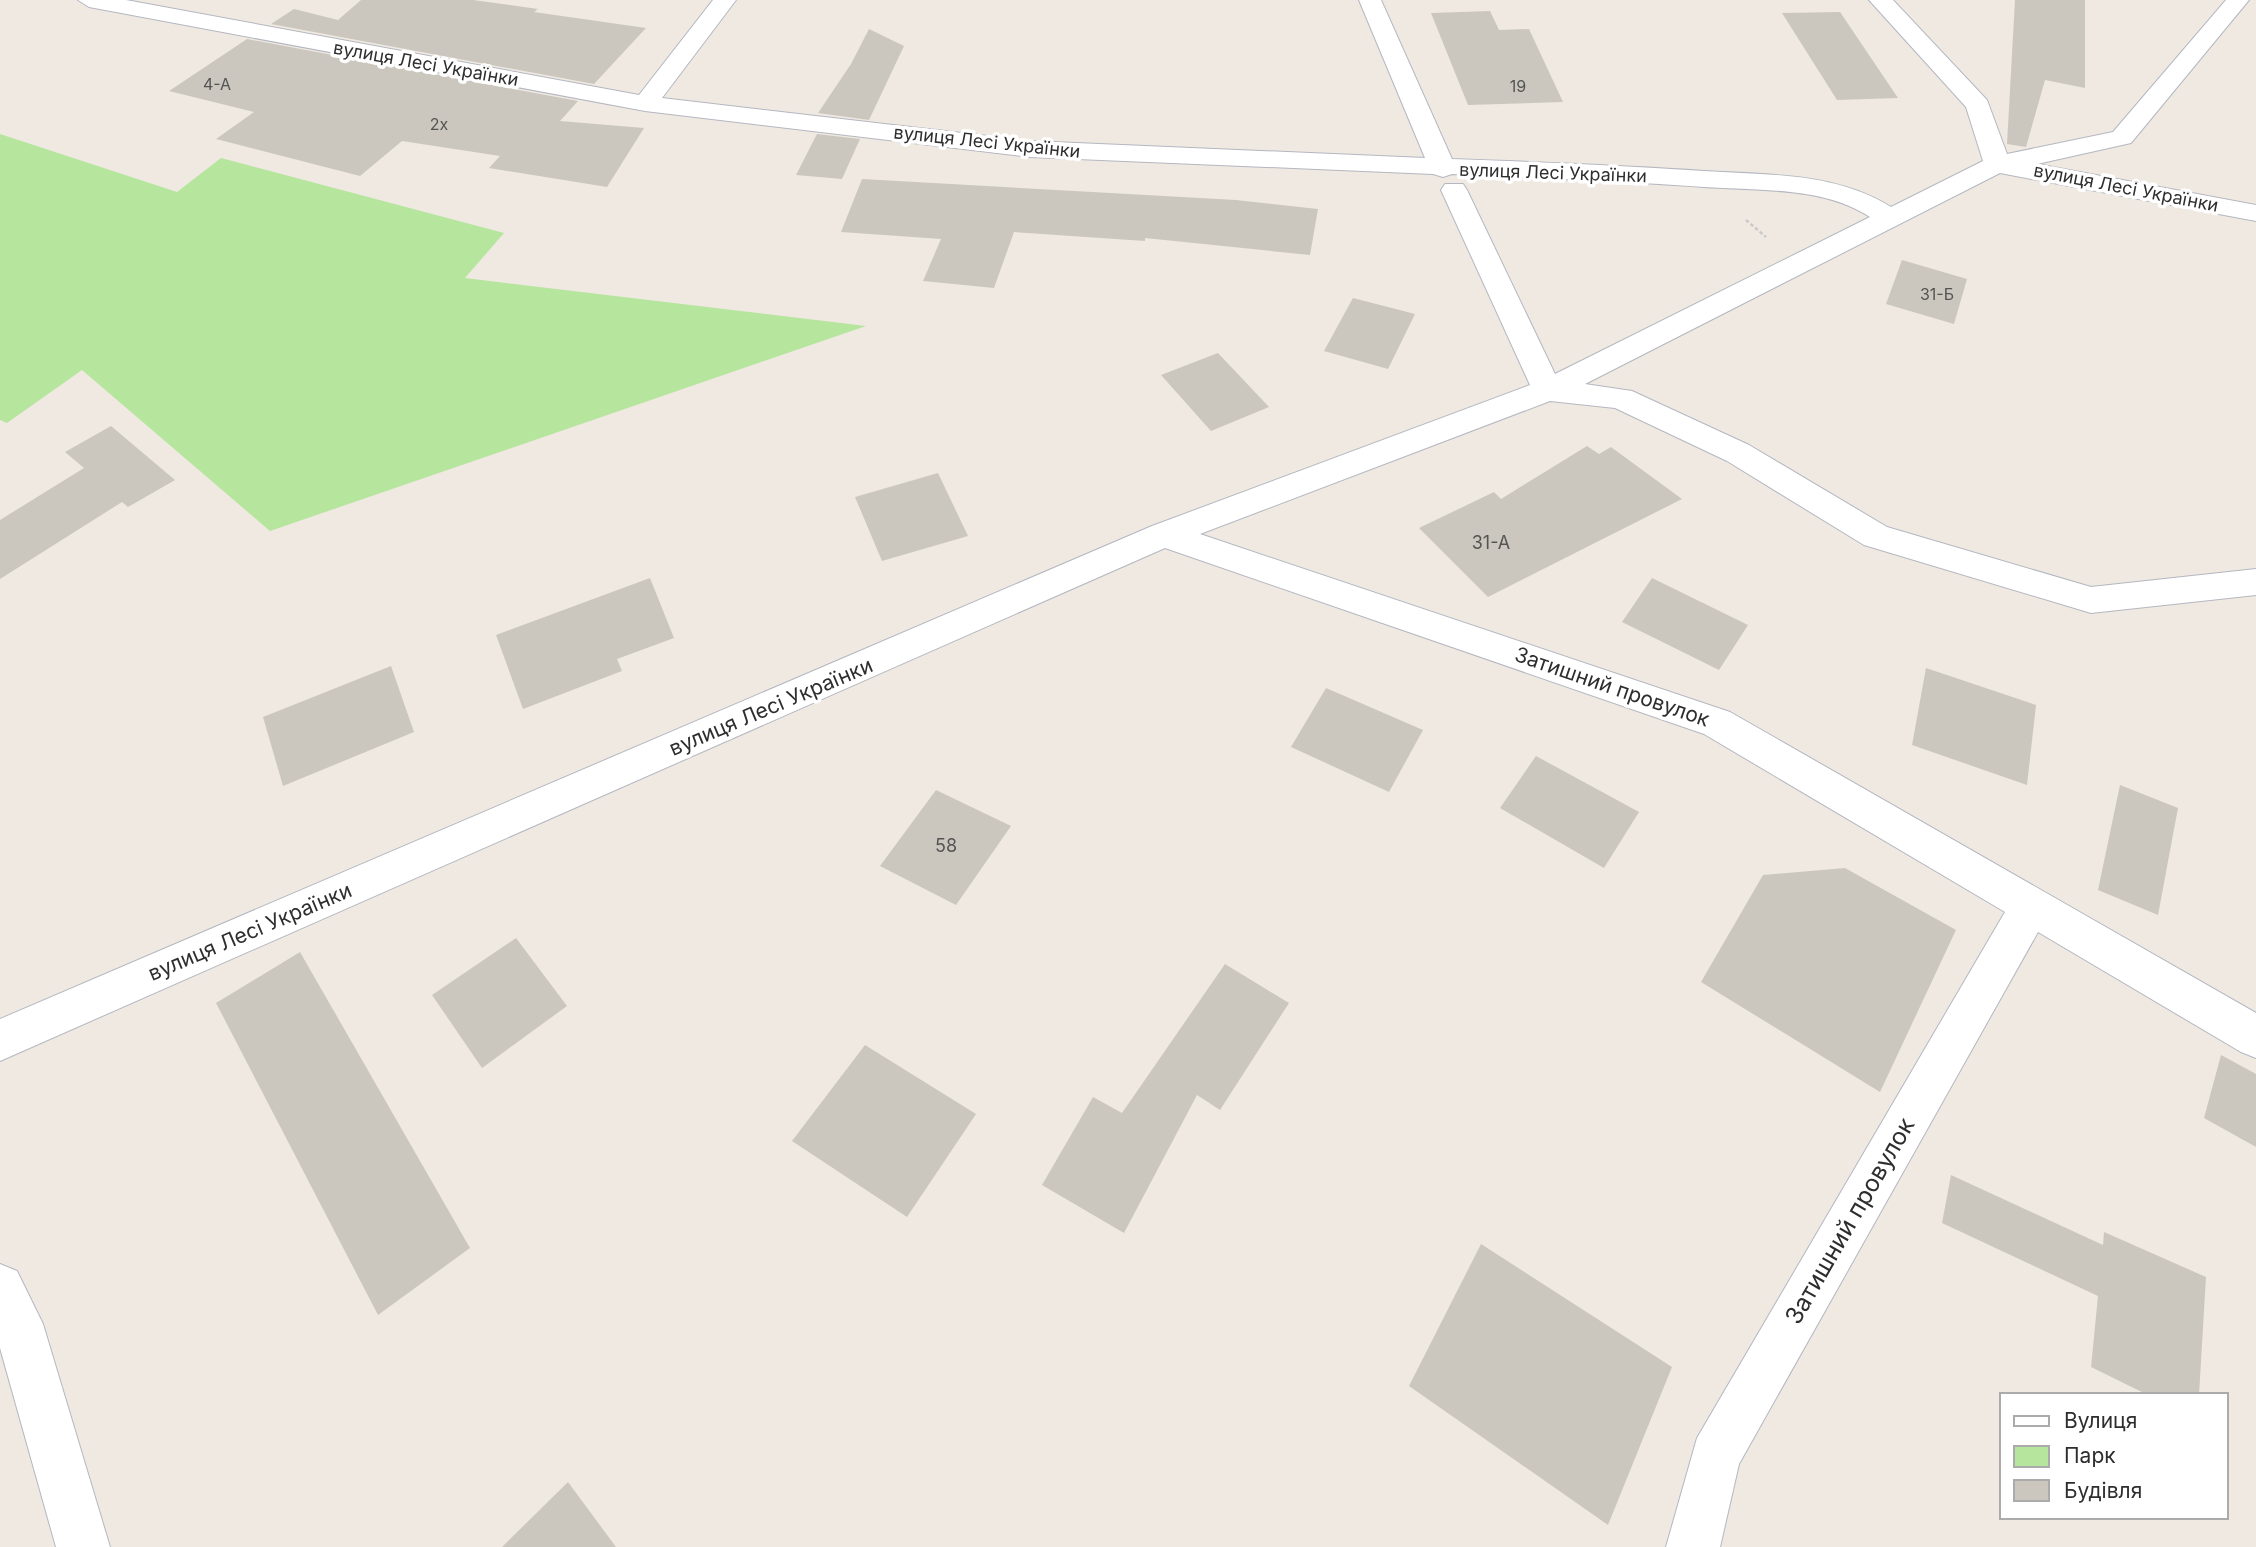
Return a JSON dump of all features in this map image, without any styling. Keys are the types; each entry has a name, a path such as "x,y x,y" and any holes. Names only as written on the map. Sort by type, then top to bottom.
{"street":[{"path":"645,104 725,0"},
{"path":"1370,0 1448,180"},
{"path":"1880,0 1978,105 1997,164"},
{"name":"вулиця Лесі Українки","path":"0,1040 1164,535 1548,390 1997,164 2122,138 2238,0"},
{"name":"вулиця Лесі Українки","path":"102,1 645,104 1030,149 1448,180 1619,174 1820,187 1862,200 1889,217"},
{"name":"вулиця Лесі Українки","path":"1997,164 2256,213"},
{"name":"вулиця Лесі Українки","path":"1448,180 1548,390"},
{"name":"вулиця Лесі Українки","path":"1548,390 1621,398 1738,453 1876,536 2091,600 2256,582"},
{"name":"Затишний провулок","path":"1164,535 1717,723 2256,1037"},
{"name":"Затишний провулок","path":"1693,1547 1715,1456 2031,906"},
{"path":"0,1288 19,1324 83,1547"}],"green space":[{"path":"0,134 177,192 221,158 504,233 465,278 866,326 270,531 82,370 7,423 0,420"}],"building":[{"path":"361,0 473,0 646,28 594,84 271,24 294,9 338,20"},
{"path":"2015,0 2085,0 2085,88 2045,80 2026,147 2007,144"},
{"path":"1490,11 1499,30 1529,29 1563,102 1468,105 1431,13"},
{"path":"1840,12 1898,98 1837,100 1782,13"},
{"path":"869,29 904,46 869,120 818,113 851,64"},
{"path":"247,39 578,101 560,121 644,128 607,187 489,168 500,156 402,141 360,176 216,139 254,112 169,91"},
{"path":"817,134 860,139 842,179 796,175"},
{"path":"862,179 1236,200 1318,209 1310,255 1145,238 1145,241 1014,232 994,288 923,281 941,239 841,232"},
{"path":"1902,260 1967,279 1954,324 1886,304"},
{"path":"1353,298 1415,314 1388,369 1324,351"},
{"path":"1218,353 1269,407 1211,431 1161,375"},
{"path":"111,426 175,480 128,507 122,502 0,579 0,520 84,468 65,452"},
{"path":"1587,446 1599,454 1611,447 1682,499 1488,597 1419,528 1494,492 1501,499"},
{"path":"938,473 968,536 882,561 855,497"},
{"path":"650,578 674,638 617,659 622,671 523,709 496,635"},
{"path":"1652,578 1748,625 1719,670 1622,622"},
{"path":"391,666 414,732 283,786 263,717"},
{"path":"1926,668 2036,705 2027,785 1912,745"},
{"path":"1326,688 1423,730 1389,792 1291,747"},
{"path":"1536,756 1639,812 1604,868 1500,808"},
{"path":"2120,785 2178,808 2158,915 2098,890"},
{"path":"936,790 1011,826 956,905 880,866"},
{"path":"1845,868 1956,930 1880,1092 1701,982 1763,875"},
{"path":"516,938 567,1006 482,1068 432,995"},
{"path":"300,952 470,1248 378,1315 216,1003"},
{"path":"1225,964 1289,1003 1220,1110 1197,1095 1124,1233 1042,1185 1093,1097 1122,1113"},
{"path":"865,1045 976,1114 907,1217 792,1141"},
{"path":"2221,1055 2256,1074 2256,1147 2204,1118"},
{"path":"1951,1175 2103,1245 2104,1232 2206,1277 2199,1393 2144,1393 2091,1367 2098,1296 1942,1223"},
{"path":"1481,1244 1672,1367 1608,1525 1409,1386"},
{"path":"568,1482 616,1547 502,1547"}]}
